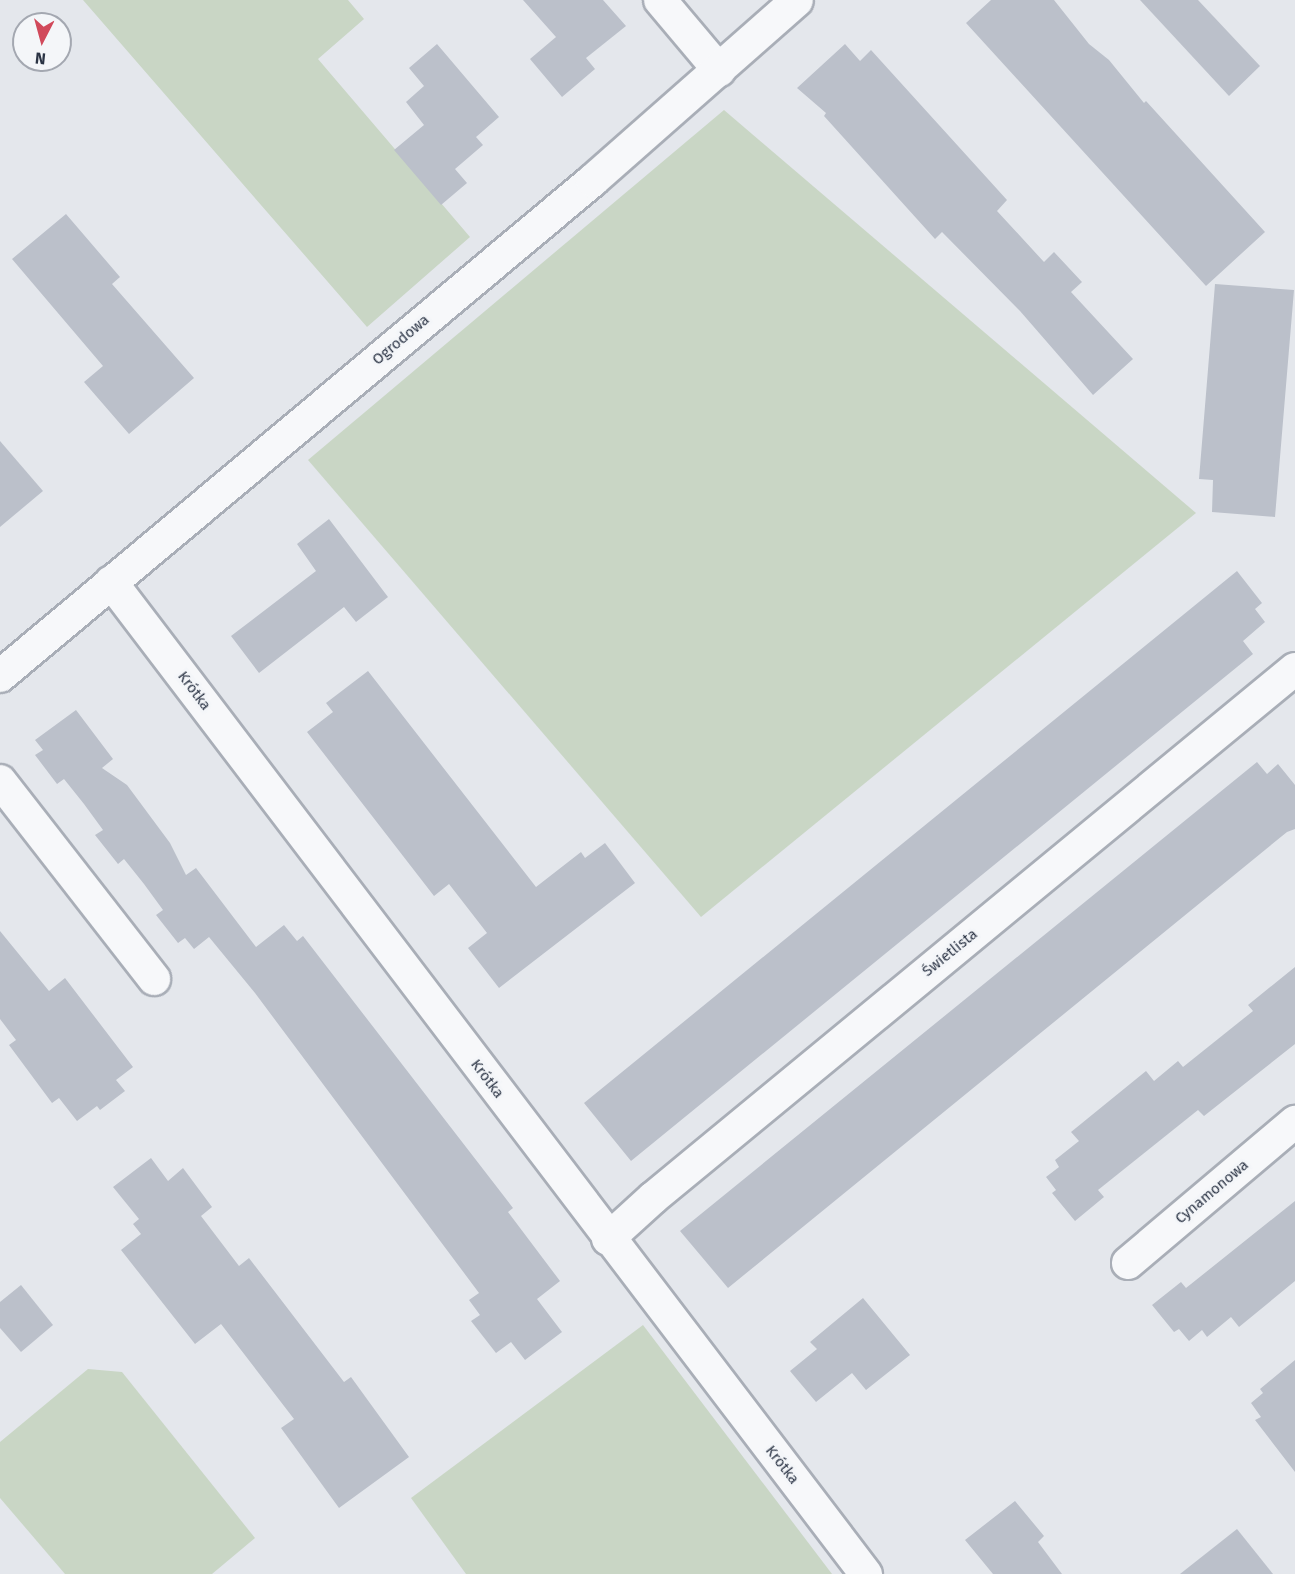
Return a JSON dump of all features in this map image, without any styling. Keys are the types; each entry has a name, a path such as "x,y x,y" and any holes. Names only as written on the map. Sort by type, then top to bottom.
{"street":[{"path":"660,0 719,69"},
{"name":"Ogrodowa","path":"0,676 592,182 797,0"},
{"name":"Krótka","path":"111,582 608,1239 866,1574"},
{"name":"Świetlista","path":"608,1239 662,1190 1295,669"},
{"path":"0,781 154,979"},
{"name":"Cynamonowa","path":"1128,1263 1295,1122"}],"green space":[{"path":"83,0 348,0 364,19 318,59 470,237 367,327"},
{"path":"724,110 1196,513 701,917 308,460"},
{"path":"643,1325 832,1574 466,1574 411,1498"},
{"path":"88,1369 122,1372 255,1538 212,1574 65,1574 0,1498 0,1442"}],"building":[{"path":"523,0 603,0 626,26 586,58 595,69 562,97 530,59 556,37"},
{"path":"991,0 1054,0 1089,44 1109,60 1144,103 1146,101 1265,232 1206,286 966,23"},
{"path":"1140,0 1198,0 1260,66 1229,96"},
{"path":"437,44 499,117 476,137 483,145 455,169 467,183 441,205 394,150 424,125 406,102 424,86 409,68"},
{"path":"845,44 860,61 871,50 1007,200 997,211 1044,262 1054,252 1082,282 1071,292 1133,359 1093,395 1020,311 942,232 935,239 824,116 826,113 797,88"},
{"path":"66,214 120,277 112,284 194,378 129,434 84,382 103,366 12,259"},
{"path":"1215,284 1294,290 1275,517 1212,512 1213,480 1199,479"},
{"path":"0,441 43,491 0,527"},
{"path":"329,519 388,597 356,622 344,607 259,673 231,636 316,571 297,544"},
{"path":"1237,571 1262,603 1255,609 1265,622 1243,641 1253,654 631,1161 584,1103"},
{"path":"368,671 536,887 581,852 585,858 605,843 635,883 499,988 468,948 487,933 449,884 434,896 307,732 333,712 326,703"},
{"path":"76,710 113,759 102,768 127,785 170,843 186,875 196,868 256,947 284,925 297,941 303,936 513,1208 508,1212 560,1281 537,1299 562,1332 525,1360 511,1342 496,1353 471,1321 480,1315 469,1300 479,1293 255,993 209,937 194,949 185,938 178,943 156,915 163,910 144,884 124,859 118,864 95,835 103,830 84,804 64,779 57,784 35,755 43,750 35,740"},
{"path":"1257,762 1267,774 1278,764 1295,785 1295,829 1287,832 728,1288 680,1231"},
{"path":"0,931 49,991 65,978 133,1067 116,1080 125,1091 100,1110 97,1106 77,1121 59,1098 52,1103 9,1045 16,1040 0,1019"},
{"path":"1295,967 1295,1044 1204,1116 1198,1110 1098,1190 1104,1197 1075,1221 1052,1193 1056,1190 1046,1177 1059,1167 1055,1160 1079,1141 1071,1132 1146,1071 1154,1081 1178,1061 1183,1067 1253,1011 1248,1005"},
{"path":"151,1158 168,1181 183,1168 212,1207 201,1216 239,1266 249,1258 344,1382 351,1377 409,1457 339,1508 281,1428 294,1419 221,1324 195,1344 121,1250 141,1234 133,1224 139,1219 113,1187"},
{"path":"1295,1201 1295,1281 1239,1327 1231,1317 1207,1337 1202,1330 1189,1341 1179,1329 1174,1332 1152,1305 1181,1282 1186,1288"},
{"path":"21,1285 53,1325 21,1352 0,1328 0,1302"},
{"path":"863,1298 910,1355 866,1390 852,1373 816,1402 790,1371 817,1349 810,1342"},
{"path":"1295,1360 1295,1472 1255,1420 1261,1417 1251,1403 1263,1393 1260,1389"},
{"path":"1015,1501 1044,1536 1038,1542 1062,1574 993,1574 965,1540"},
{"path":"1237,1529 1273,1574 1180,1574"}]}
